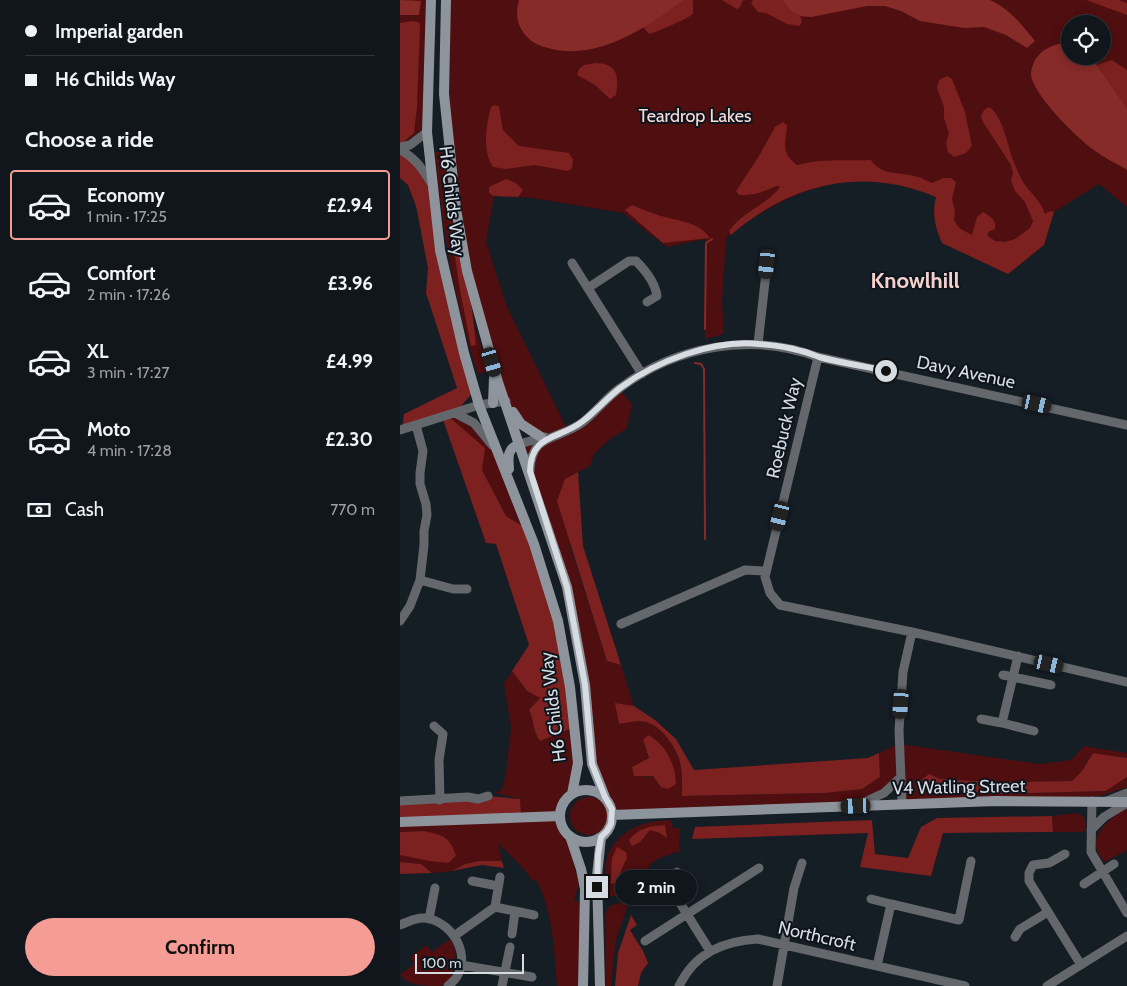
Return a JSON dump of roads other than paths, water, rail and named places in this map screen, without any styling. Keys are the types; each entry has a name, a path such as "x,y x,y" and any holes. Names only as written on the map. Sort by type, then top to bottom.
{"street":[{"name":"H6 Childs Way","path":"431,0 427,132 440,250 479,405 534,544 558,621 570,687 578,763 572,794"},
{"name":"H6 Childs Way","path":"446,0 444,22 444,94 456,209 467,270 497,382 506,401 519,444 530,471 567,587 585,685 592,764 605,797"},
{"path":"400,149 410,145 427,132"},
{"path":"400,149 414,159 432,184"},
{"path":"588,288 629,261 636,261 646,272 657,291 657,296 648,302"},
{"path":"572,263 642,374"},
{"path":"758,344 767,264"},
{"name":"Davy Avenue","path":"530,471 530,460 533,451 541,443 568,432 584,421 619,389 642,374 679,356 719,346 758,344 801,351 818,357 1127,425"},
{"name":"Roebuck Way","path":"818,357 765,577 770,593 780,604 912,632 1127,682"},
{"path":"493,403 497,382"},
{"path":"400,430 479,405 506,401 521,424 541,437"},
{"path":"455,413 474,423 499,454"},
{"path":"400,621 410,606 420,580 427,515 420,484 423,451 420,433 416,425"},
{"name":"Davy Avenue","path":"519,444 541,437 555,436"},
{"path":"510,480 509,452 519,444"},
{"path":"621,624 745,570 766,571"},
{"path":"420,580 453,588 467,589"},
{"path":"902,804 899,730 903,672 912,632"},
{"path":"1002,723 1018,656"},
{"path":"1003,676 1051,685"},
{"path":"982,719 1034,731"},
{"path":"434,726 447,731 439,760 440,800"},
{"path":"856,806 884,792 901,776"},
{"path":"592,790 605,797 610,804 611,824 607,831 594,841 585,842 577,840 565,831 560,816 562,807 572,794 592,790"},
{"path":"1105,802 1127,793"},
{"path":"400,801 468,797 478,799 488,796"},
{"name":"V4 Watling Street","path":"612,815 996,801 1127,802"},
{"path":"1092,802 1091,852 1127,913"},
{"path":"1091,830 1104,817 1127,802"},
{"path":"400,822 560,816"},
{"path":"570,836 581,869 585,889 583,986"},
{"path":"600,986 597,869 601,837"},
{"path":"1065,854 1049,863 1038,859 1029,873 1029,881 1080,965"},
{"path":"870,899 958,923 971,861"},
{"path":"777,986 794,888 803,876 802,864"},
{"path":"1084,884 1114,864"},
{"path":"645,941 759,868"},
{"path":"654,886 677,872"},
{"path":"665,879 710,951"},
{"path":"454,936 495,907 499,882 472,881"},
{"path":"429,918 435,888"},
{"path":"876,966 891,904"},
{"path":"495,907 534,915"},
{"path":"512,934 516,912"},
{"path":"1015,937 1020,929 1048,912"},
{"path":"400,925 413,919 429,918 445,926 454,936 462,951 462,965 456,978 448,986"},
{"path":"1047,986 1127,936"},
{"name":"Northcroft","path":"679,986 688,971 701,957 710,951 738,940 758,939 876,966 935,983 965,986"},
{"path":"502,986 510,947"},
{"path":"462,965 532,977"}],"waterway":[{"path":"705,329 706,243 712,239"},
{"path":"695,363 701,364 704,369 705,539"}],"district":[{"name":"Knowlhill","path":"915,280"}],"park label":[{"name":"Teardrop Lakes","path":"695,116"}]}
